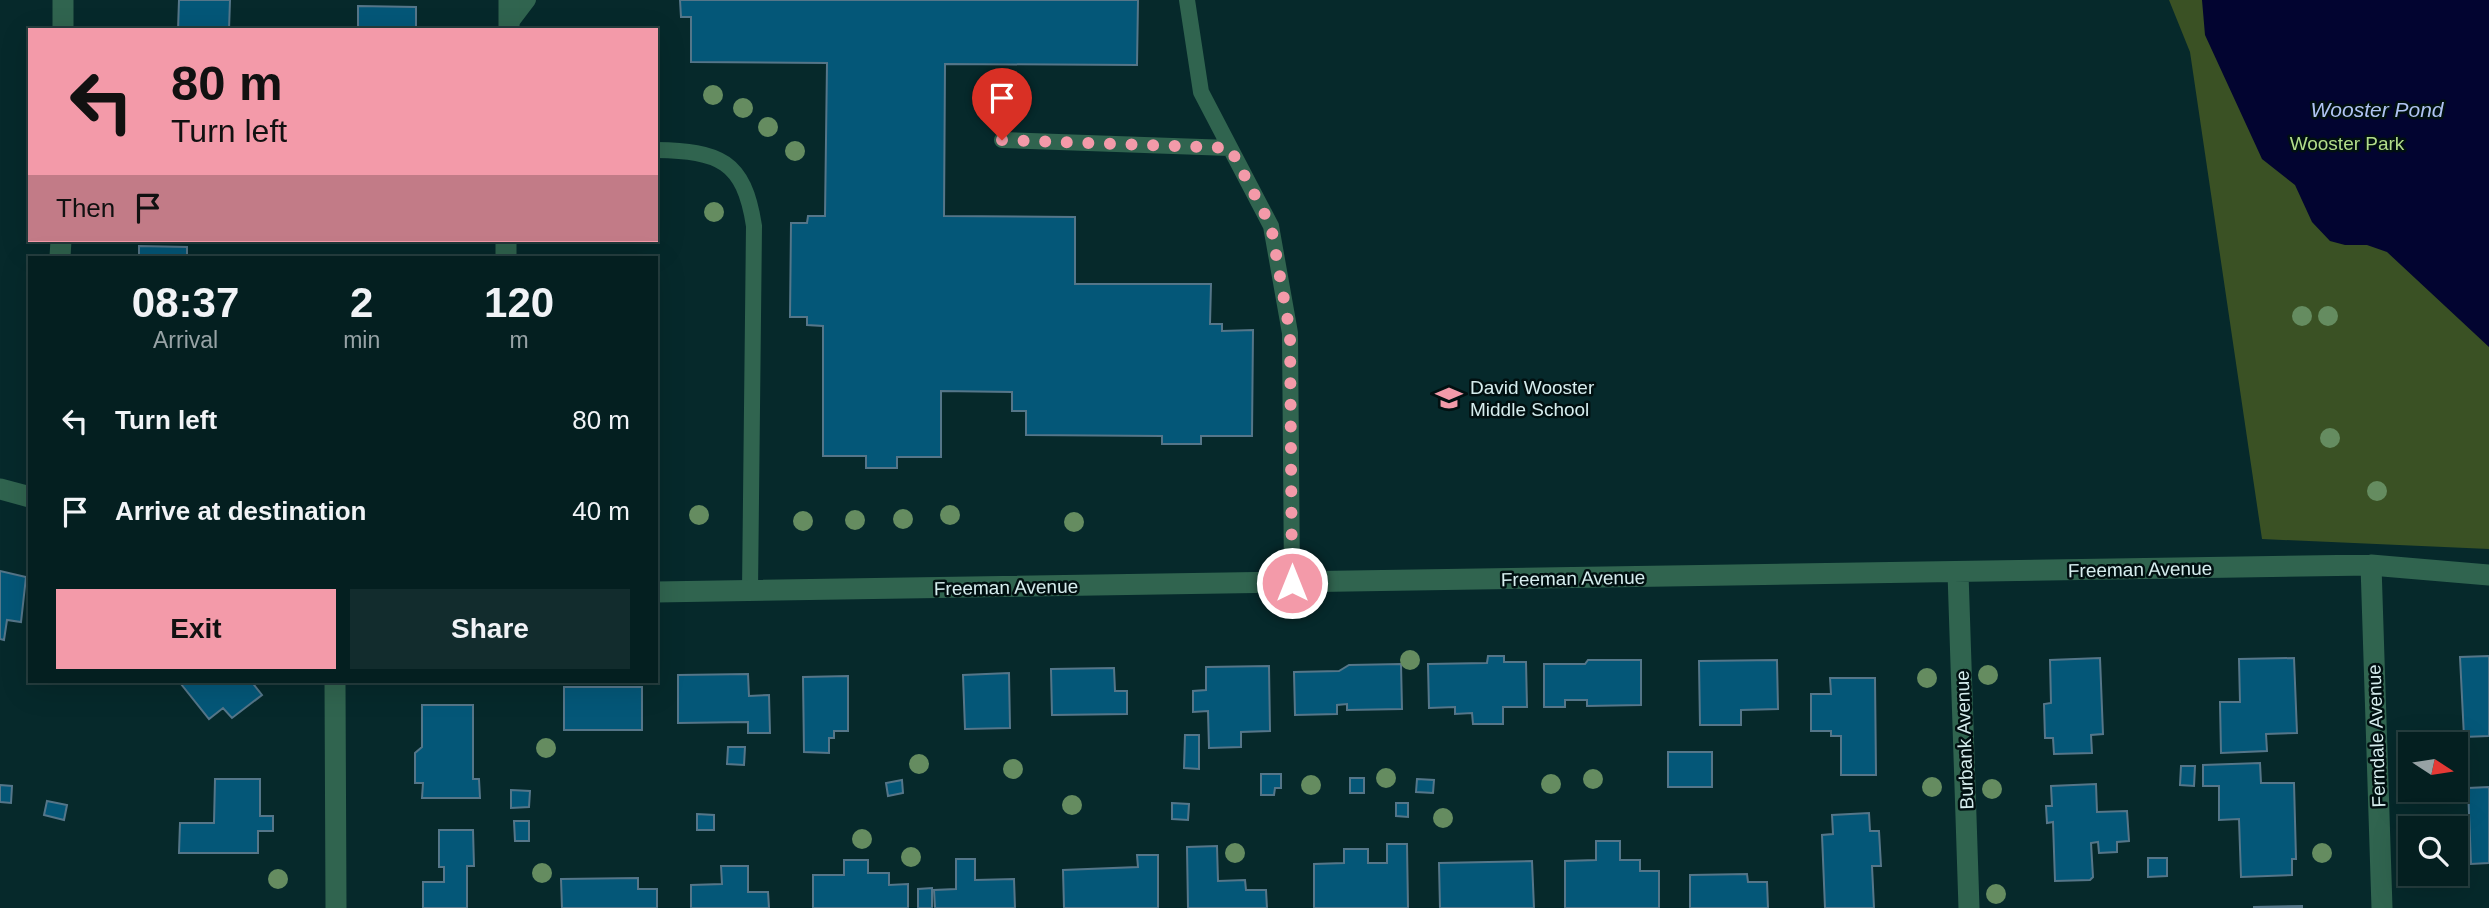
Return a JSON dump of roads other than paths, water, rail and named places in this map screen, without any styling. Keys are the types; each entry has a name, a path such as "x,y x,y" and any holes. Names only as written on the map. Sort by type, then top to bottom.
{"street":[{"path":"63,0 63,28"},
{"path":"509,0 509,28"},
{"path":"0,489 28,496"},
{"name":"Freeman Avenue","path":"658,592 2371,565 2489,575"},
{"name":"Ferndale Avenue","path":"2371,565 2382,908"},
{"name":"Burbank Avenue","path":"1958,573 1969,908"},
{"path":"335,683 336,908"}],"lane":[{"path":"509,28 528,0"},
{"path":"1188,0 1200,92 1271,226 1290,333 1292,583"},
{"path":"1002,140 1230,148"},
{"path":"658,150 706,153 725,161 739,177 750,198 754,226 750,591"}],"water":[{"name":"Wooster Pond","path":"2202,0 2489,0 2489,347 2387,252 2367,245 2345,245 2330,241 2312,222 2295,185 2262,159 2205,35"}],"place":[{"name":"David Wooster Middle School","path":"1449,398"}],"park label":[{"name":"Wooster Park","path":"2347,143"}]}
